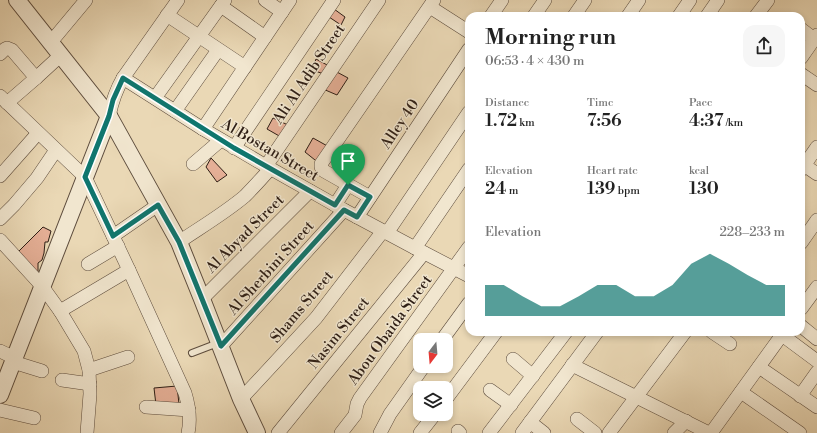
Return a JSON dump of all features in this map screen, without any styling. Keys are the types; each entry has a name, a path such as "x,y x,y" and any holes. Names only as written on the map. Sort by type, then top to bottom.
{"street":[{"path":"17,0 109,116 179,242 241,399 257,433"},
{"path":"51,42 86,0"},
{"path":"0,395 109,116 113,100 123,78 178,0"},
{"path":"265,0 282,12"},
{"path":"203,129 290,0"},
{"path":"234,148 334,0"},
{"name":"Ali Al Adib Street","path":"179,242 229,208 258,183 379,0"},
{"path":"494,12 502,0"},
{"path":"537,12 545,0"},
{"path":"577,12 585,0"},
{"path":"630,12 638,0"},
{"path":"682,12 690,0"},
{"path":"710,12 718,0"},
{"path":"759,12 768,0"},
{"path":"155,98 223,3 265,37"},
{"path":"370,197 324,171 321,164 432,3 465,29"},
{"path":"167,15 245,67"},
{"path":"805,31 816,38 805,53"},
{"path":"0,54 7,48 12,50 36,78"},
{"path":"175,111 218,50"},
{"path":"61,55 36,78 2,99 85,177 116,241 184,393 189,410 190,426 188,433"},
{"name":"Alley 40","path":"357,217 465,55"},
{"path":"805,77 817,85"},
{"name":"Al Bostan Street","path":"123,78 268,168 465,274"},
{"name":"Shams Street","path":"241,399 316,318 385,232 465,118"},
{"path":"0,176 38,133"},
{"path":"193,164 221,140"},
{"path":"805,162 817,147"},
{"path":"0,219 14,205 36,178 56,150"},
{"path":"805,168 817,174"},
{"name":"Nasim Street","path":"278,433 420,251 465,176"},
{"name":"Al Sherbini Street","path":"220,344 340,208 348,185"},
{"name":"Al Abyad Street","path":"202,299 310,191"},
{"path":"88,264 158,205"},
{"path":"805,237 817,220"},
{"path":"0,240 42,286 84,351 89,370 90,384 87,433"},
{"name":"Abou Obaida Street","path":"341,433 355,415 360,398 465,253"},
{"path":"60,312 129,270"},
{"path":"805,304 817,287"},
{"path":"447,333 465,308"},
{"path":"805,329 817,339"},
{"path":"453,390 493,336"},
{"path":"489,433 563,336"},
{"path":"522,433 572,365 597,336"},
{"path":"608,433 682,336"},
{"path":"718,336 730,344"},
{"path":"572,365 710,433 782,336"},
{"path":"786,336 817,361"},
{"path":"0,350 14,360 42,371"},
{"path":"89,370 128,358"},
{"path":"513,359 533,376"},
{"path":"759,367 817,407"},
{"path":"800,396 817,372"},
{"path":"380,433 390,414 419,373"},
{"path":"62,380 90,384"},
{"path":"490,390 511,405"},
{"path":"741,392 800,433"},
{"path":"146,407 189,410"},
{"path":"0,410 34,418"},
{"path":"577,419 595,433"},
{"path":"420,433 429,421"},
{"path":"674,433 686,421"},
{"path":"530,422 544,433"}],"lane":[{"path":"192,353 220,344"}],"building":[{"path":"334,9 345,17 341,25 329,17"},
{"path":"316,59 329,66 324,74 312,70"},
{"path":"335,71 348,78 337,95 323,89"},
{"path":"273,118 288,125 281,137 267,129"},
{"path":"313,138 331,148 320,164 305,152"},
{"path":"211,158 227,175 217,182 206,167"},
{"path":"43,227 51,231 48,242 45,242 42,260 38,263 38,272 16,254"},
{"path":"177,386 179,404 156,405 154,388"}],"route":[{"path":"123,78 234,148 335,205 348,185 370,197 357,217 344,210 221,346 179,242 158,205 113,236 85,177 109,116 113,100 123,78"}]}
